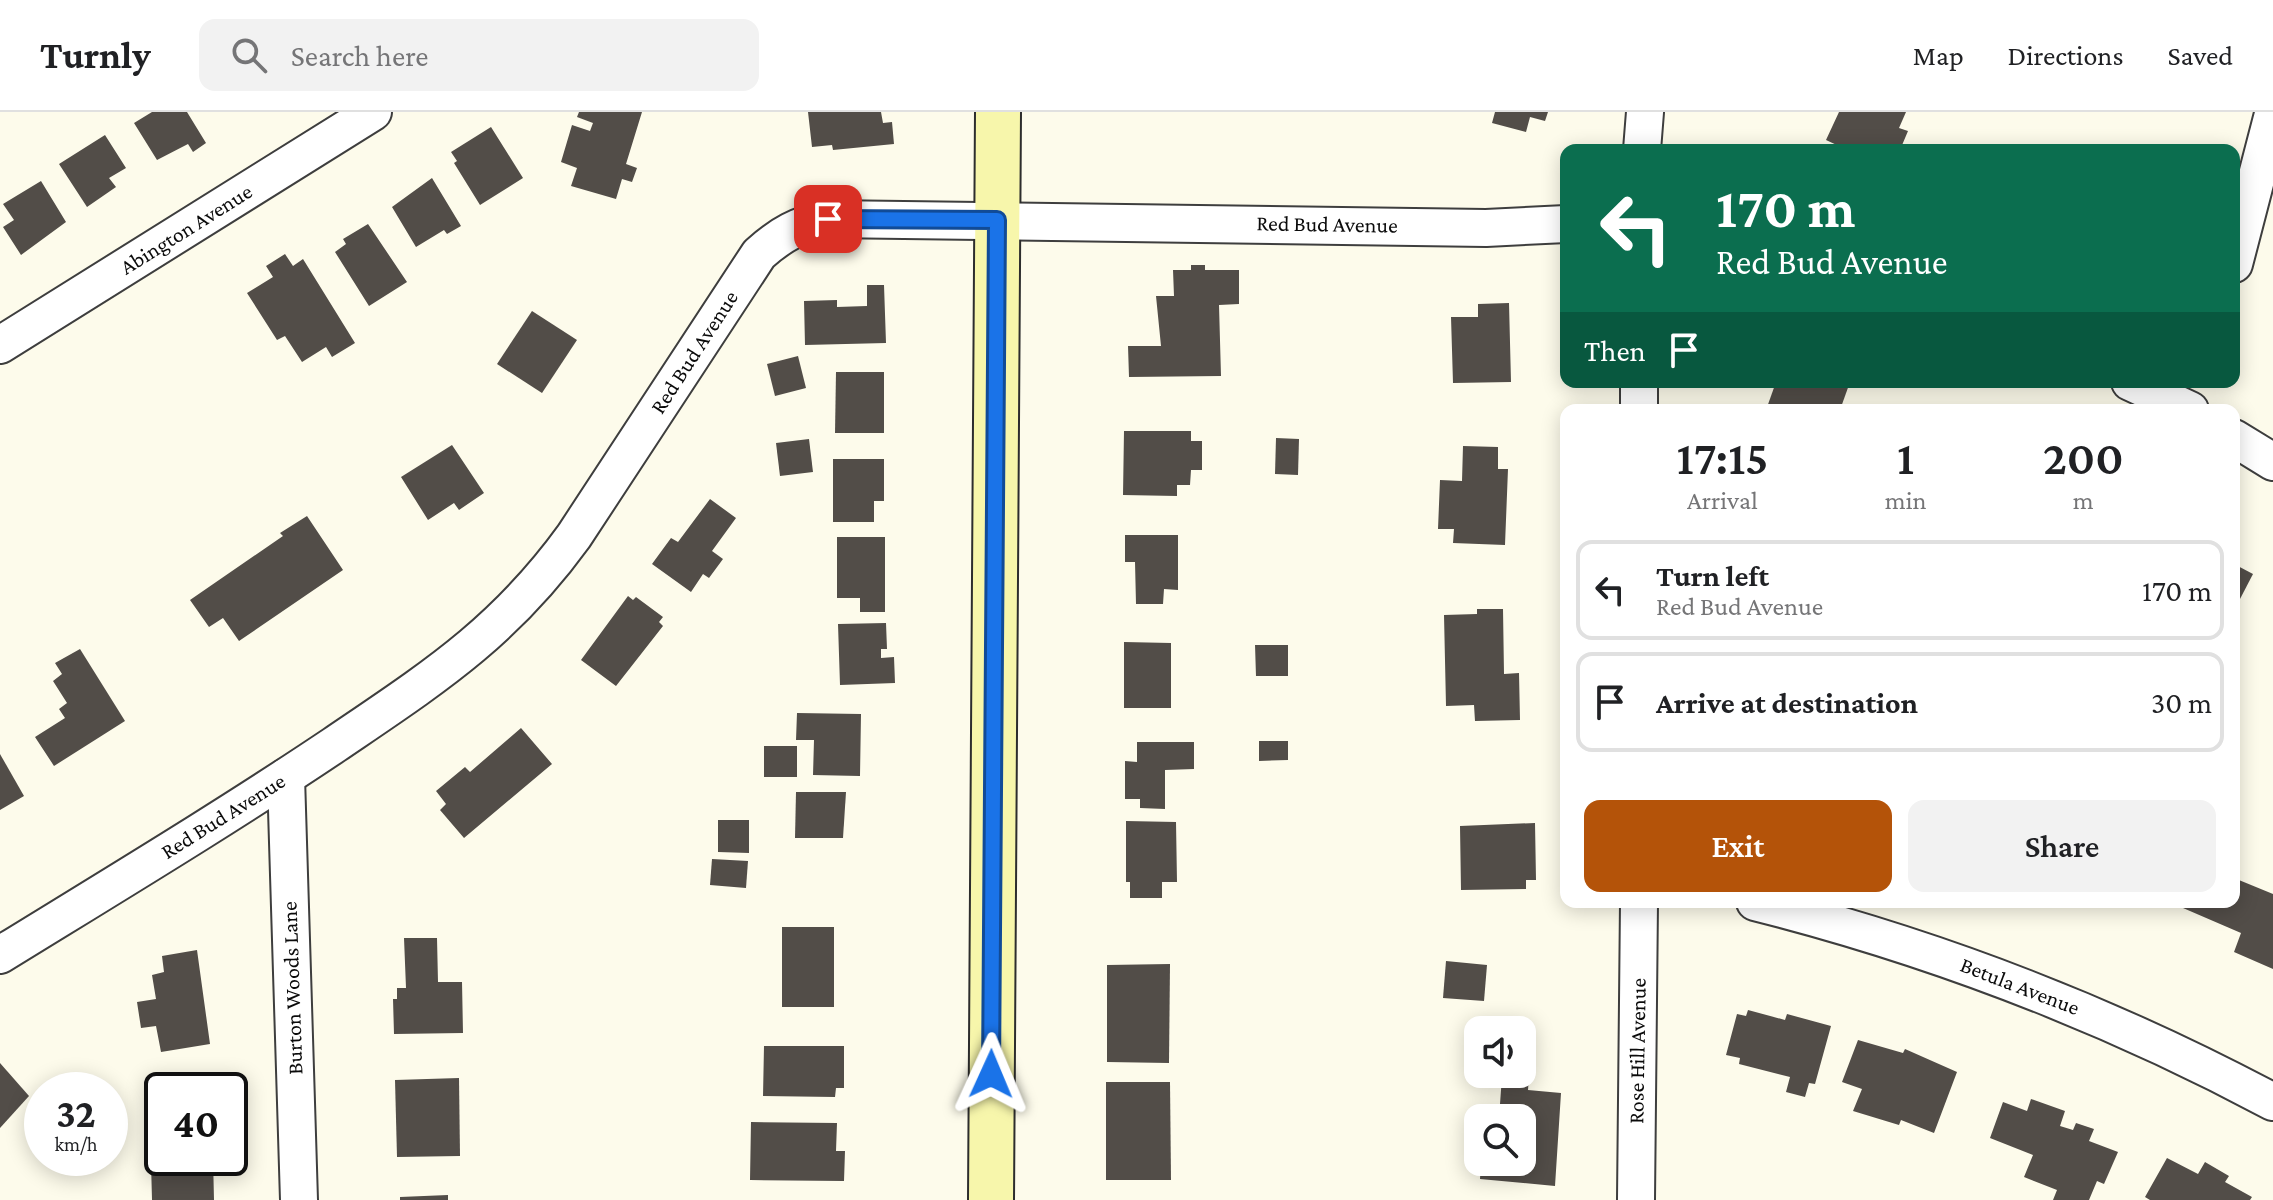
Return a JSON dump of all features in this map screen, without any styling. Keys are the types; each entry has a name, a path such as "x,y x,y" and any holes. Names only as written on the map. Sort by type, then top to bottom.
{"street":[{"name":"Abington Avenue","path":"0,345 373,112"},
{"path":"991,1200 998,112"},
{"path":"1642,144 1645,112"},
{"path":"2240,241 2273,114"},
{"name":"Red Bud Avenue","path":"0,955 286,777 456,662 503,621 546,574 759,254 781,234 808,222 828,219 1486,228 1560,224"},
{"path":"2143,388 2177,404"},
{"path":"2240,442 2273,462"},
{"name":"Burton Woods Lane","path":"286,777 299,1200"},
{"name":"Rose Hill Avenue","path":"1636,1200 1639,908"},
{"name":"Betula Avenue","path":"1779,908 1840,923 2062,1000 2177,1051 2273,1102"}],"building":[{"path":"152,112 187,112 206,143 193,152 188,144 157,160 134,123"},
{"path":"579,112 642,112 626,164 637,168 632,182 622,179 616,199 571,186 577,168 561,162 572,125 590,131 593,123 577,117"},
{"path":"808,112 881,112 883,123 892,122 894,144 833,150 832,145 812,147"},
{"path":"1495,112 1548,112 1545,121 1530,117 1526,132 1492,123"},
{"path":"1839,112 1906,112 1899,128 1908,131 1903,144 1835,144 1826,140"},
{"path":"491,127 523,178 480,205 454,163 457,161 451,152"},
{"path":"105,135 126,168 109,178 116,187 87,207 59,164"},
{"path":"432,178 461,226 447,234 444,230 416,247 392,207"},
{"path":"41,181 66,222 21,255 3,227 14,220 3,204"},
{"path":"368,224 407,282 369,306 335,252 346,244 343,239"},
{"path":"285,254 293,266 303,259 355,343 332,357 326,347 302,362 285,336 277,340 247,293 273,277 266,266"},
{"path":"1191,265 1205,265 1205,270 1239,270 1239,304 1219,305 1221,376 1129,377 1128,346 1161,346 1156,296 1174,296 1173,270 1191,270"},
{"path":"867,285 884,285 886,343 805,345 804,301 837,300 837,307 867,306"},
{"path":"1509,303 1511,382 1453,383 1451,317 1478,317 1478,304"},
{"path":"532,311 577,340 542,393 497,364"},
{"path":"798,356 806,388 775,396 767,364"},
{"path":"836,372 884,372 884,433 835,433"},
{"path":"1774,388 1848,388 1842,404 1768,404"},
{"path":"1124,431 1191,431 1191,441 1202,441 1202,470 1191,470 1190,485 1177,485 1177,496 1123,495"},
{"path":"1276,438 1299,439 1298,475 1275,474"},
{"path":"809,439 813,472 780,476 776,443"},
{"path":"452,445 484,493 459,510 454,503 428,520 401,477"},
{"path":"1463,446 1498,447 1498,469 1508,469 1505,545 1453,543 1454,529 1438,529 1440,480 1462,481"},
{"path":"833,459 884,459 884,501 874,501 874,522 833,522"},
{"path":"710,499 736,518 712,551 723,559 709,578 703,574 691,592 652,564 671,538 678,542"},
{"path":"307,516 343,570 239,641 223,618 209,627 190,600"},
{"path":"1125,535 1178,535 1178,590 1164,589 1163,604 1136,604 1135,562 1125,562"},
{"path":"837,537 885,537 885,612 860,612 860,598 837,598"},
{"path":"2240,567 2253,574 2240,599"},
{"path":"628,596 633,600 636,597 663,617 659,622 663,626 616,686 581,660"},
{"path":"1477,609 1503,609 1504,674 1519,673 1520,720 1475,721 1474,705 1446,706 1444,615 1477,614"},
{"path":"886,623 887,649 881,649 881,658 894,657 895,683 840,685 838,624"},
{"path":"1124,642 1171,643 1171,708 1124,708"},
{"path":"1255,645 1288,645 1288,676 1256,676"},
{"path":"80,649 125,721 54,766 35,737 65,718 59,709 67,703 53,681 62,674 55,663"},
{"path":"797,713 861,714 860,776 813,775 814,740 796,740"},
{"path":"521,728 552,764 464,838 440,810 446,804 436,791 465,767 470,772"},
{"path":"1259,741 1288,741 1288,760 1259,761"},
{"path":"1137,742 1194,742 1194,769 1165,770 1165,809 1140,808 1140,799 1125,799 1125,761 1137,762"},
{"path":"764,746 797,746 797,777 764,777"},
{"path":"0,754 24,796 0,810"},
{"path":"796,792 846,792 843,838 795,838"},
{"path":"718,820 749,820 749,853 718,852"},
{"path":"1126,821 1176,822 1177,882 1162,882 1162,898 1130,898 1130,882 1126,882"},
{"path":"1535,823 1536,880 1526,880 1526,889 1461,890 1460,826"},
{"path":"712,859 748,861 746,888 710,885"},
{"path":"2240,880 2273,894 2273,969 2234,952 2241,933 2183,908 2240,908"},
{"path":"782,927 834,927 834,1007 782,1007"},
{"path":"404,938 437,938 438,982 462,982 463,1033 394,1034 393,999 397,999 397,988 406,988"},
{"path":"197,950 210,1044 161,1052 156,1026 141,1028 137,1002 156,999 152,975 164,972 162,956"},
{"path":"1446,961 1487,965 1484,1001 1443,998"},
{"path":"1170,964 1169,1063 1107,1062 1107,965"},
{"path":"1748,1010 1785,1020 1787,1014 1831,1026 1815,1084 1809,1083 1805,1097 1786,1092 1790,1077 1739,1064 1740,1058 1726,1055 1737,1014 1746,1016"},
{"path":"1858,1040 1903,1053 1905,1049 1957,1072 1934,1133 1901,1120 1899,1125 1853,1111 1862,1089 1842,1082"},
{"path":"764,1046 844,1046 844,1088 836,1088 835,1097 763,1096"},
{"path":"0,1063 24,1090 24,1102 0,1128"},
{"path":"459,1078 460,1156 397,1157 395,1080"},
{"path":"1106,1082 1170,1082 1171,1180 1106,1180"},
{"path":"1501,1088 1561,1093 1555,1186 1480,1179 1480,1176 1536,1176 1536,1104 1500,1104"},
{"path":"2031,1099 2065,1111 2060,1126 2073,1130 2076,1123 2094,1129 2089,1141 2118,1152 2104,1184 2097,1181 2089,1200 2053,1200 2057,1190 2024,1177 2033,1155 1990,1138 2003,1102 2027,1111"},
{"path":"751,1122 837,1123 836,1151 845,1151 844,1181 750,1180"},
{"path":"2167,1158 2198,1174 2205,1162 2229,1176 2225,1182 2252,1197 2250,1200 2150,1200 2145,1197"},
{"path":"151,1176 213,1176 214,1200 152,1200"},
{"path":"448,1195 448,1200 400,1200 400,1197"}],"route":[{"path":"828,219 997,220 991,1074"}]}
